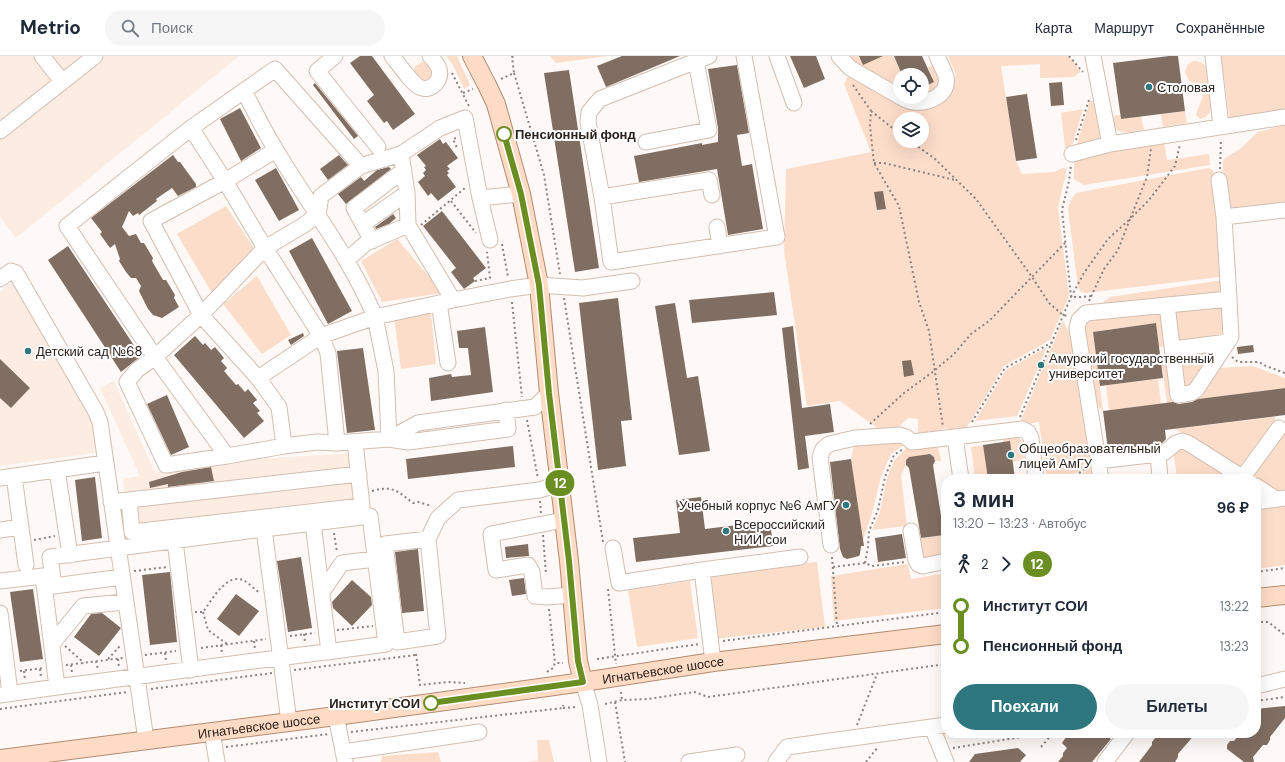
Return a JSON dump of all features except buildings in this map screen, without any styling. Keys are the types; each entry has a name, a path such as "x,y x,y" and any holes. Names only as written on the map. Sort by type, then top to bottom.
{"main road":[{"path":"472,56 496,104 521,194 539,285 578,661 583,682"},
{"path":"1261,597 1285,595"},
{"name":"Игнатьевское шоссе","path":"0,759 146,740 215,748 289,722 338,725 583,682 713,662 941,635"}],"street":[{"path":"42,56 62,82"},
{"path":"0,131 95,56"},
{"path":"336,56 317,71 378,147"},
{"path":"392,56 416,85 422,89 429,88 439,79 439,67 430,56"},
{"path":"646,142 709,130 702,59 600,99 589,112 588,122 612,262 777,237 744,56"},
{"path":"777,56 794,103"},
{"path":"841,59 850,68 904,99 913,102 920,102 935,99 945,88 946,78 937,56"},
{"path":"1093,56 1110,144"},
{"path":"1213,56 1222,126"},
{"path":"228,456 155,356 67,226 191,128 275,69 361,166"},
{"path":"244,91 276,150 347,260 369,301 375,317 386,371 389,439"},
{"path":"1072,154 1110,144 1285,117"},
{"path":"489,241 465,118 440,128 401,154 361,166 321,196 318,214 304,225 265,248 201,315 137,370 127,382 166,465 318,442 337,443 389,439 418,423 523,407 535,407 549,393"},
{"path":"191,128 265,248 322,336 328,353 337,443"},
{"path":"276,150 225,181 151,221 201,315 258,378 279,407 284,446"},
{"path":"401,154 407,193 410,229 446,301 448,363"},
{"path":"372,241 354,208 404,170"},
{"path":"602,197 710,180 712,195"},
{"path":"1167,305 1178,395 1191,393 1196,390 1228,342 1232,332 1224,217 1219,180"},
{"path":"363,224 407,193"},
{"path":"480,198 521,194"},
{"path":"1224,217 1285,210"},
{"path":"717,227 720,246"},
{"path":"347,260 366,244 372,241 410,229"},
{"path":"0,279 11,271 16,273 89,399 100,422 146,740"},
{"path":"258,378 322,336 375,317 446,301 510,289 539,285 583,288 632,281"},
{"path":"1100,474 1077,328 1082,317 1167,305 1229,299"},
{"path":"1173,349 1228,342"},
{"path":"1247,474 1279,428"},
{"path":"831,545 820,457 823,449 829,444 855,438 900,435 906,437 912,442 1022,429 1028,432 1031,438 1035,474"},
{"path":"954,437 960,474"},
{"path":"1098,461 1158,454 1165,452 1176,443 1182,441 1188,442 1238,474"},
{"path":"129,500 132,532 362,506 355,442"},
{"path":"1158,454 1160,474"},
{"path":"26,565 21,534 7,477 105,463"},
{"path":"57,470 70,555"},
{"path":"111,502 359,474"},
{"path":"428,540 385,544 397,642 438,636 428,540 438,518 458,500 539,490 560,484"},
{"path":"1261,489 1281,499"},
{"path":"1261,501 1281,499"},
{"path":"0,613 5,694 57,687 137,684 191,670 282,665 330,652 386,644 370,516 50,557 54,586 121,575"},
{"path":"564,520 491,534 496,570 528,565 532,572 535,596 547,597 572,595"},
{"path":"313,523 330,652"},
{"path":"0,530 21,534"},
{"path":"264,530 289,722"},
{"path":"911,531 918,564 923,566 941,562"},
{"path":"175,541 191,670"},
{"path":"608,548 619,583 800,557"},
{"path":"322,592 342,563 375,559"},
{"path":"702,570 713,662"},
{"path":"0,581 43,576 54,641 57,687"},
{"path":"54,641 83,606 125,602"},
{"path":"1261,685 1285,679"},
{"path":"583,682 590,705 599,762"},
{"path":"338,725 344,757 479,732"},
{"path":"776,762 787,747 939,726 944,756"},
{"path":"1105,762 1123,738"},
{"path":"689,762 737,755"}],"path":[{"path":"515,56 512,57 514,73 544,175 608,548"},
{"path":"1069,56 1082,72 1099,86 1088,102 1072,154 1069,181 1062,210 1071,297"},
{"path":"841,59 845,72 871,111 893,128"},
{"path":"450,67 472,111"},
{"path":"501,79 514,73"},
{"path":"463,93 473,89"},
{"path":"871,111 870,126 874,163 900,206 919,302 929,331 934,371 954,437"},
{"path":"1219,180 1222,126"},
{"path":"1014,429 1071,297 1084,273 1108,239 1149,200 1175,166 1184,132"},
{"path":"920,148 934,158 976,200 1032,276 1049,303 1063,315 1082,317 1104,269 1118,250 1147,177 1152,137"},
{"path":"874,163 956,180"},
{"path":"410,229 451,201 465,189 467,183"},
{"path":"451,201 489,241 510,289 523,407 526,414 539,490 546,575"},
{"path":"475,280 490,278 489,241"},
{"path":"855,438 904,393 954,354 972,334 989,321 1065,244"},
{"path":"1071,297 1091,296"},
{"path":"954,437 1005,368 1052,342"},
{"path":"1228,342 1230,354 1233,359 1238,362 1259,362 1272,369 1285,373"},
{"path":"865,563 869,531 878,510 885,477 894,455 912,442"},
{"path":"1078,474 1098,461"},
{"path":"362,506 372,491 384,488 396,490 413,503 418,502 433,506 443,514"},
{"path":"333,520 339,568"},
{"path":"21,534 67,535"},
{"path":"831,545 838,625"},
{"path":"833,567 865,563 872,566 916,560"},
{"path":"121,575 178,565"},
{"path":"1261,571 1285,568"},
{"path":"184,613 203,612 225,583 235,580 246,582 274,606"},
{"path":"608,587 617,665"},
{"path":"546,673 553,668 555,663 547,597"},
{"path":"203,612 208,630 228,644"},
{"path":"596,659 838,625 941,613"},
{"path":"1261,622 1268,622 1285,636"},
{"path":"108,660 130,634"},
{"path":"414,639 420,685 448,682 467,683"},
{"path":"54,641 84,663"},
{"path":"0,709 137,684 282,665 416,655"},
{"path":"555,663 563,663"},
{"path":"605,704 622,700 648,699 695,692 708,697 941,665"},
{"path":"553,668 554,672"},
{"path":"852,738 877,674"},
{"path":"621,692 622,700"},
{"path":"1261,700 1285,697"},
{"path":"615,702 625,762"},
{"path":"215,748 338,725 575,707"},
{"path":"944,756 1025,738"},
{"path":"1041,747 1049,738"}],"shaded area":[{"path":"0,56 239,56 16,238 0,217"},
{"path":"446,56 457,56 470,85 464,89 453,65"},
{"path":"550,56 608,56 556,63"},
{"path":"848,56 894,56 899,68 893,68 893,88 855,65"},
{"path":"948,56 1068,56 1081,71 1074,77 1040,78 1040,64 1001,66 1016,161 1022,174 1054,172 1063,168 1067,169 1058,207 1069,296 1050,340 1004,366 971,421 963,431 949,431 946,428 940,430 938,433 918,435 918,419 908,418 897,429 880,430 840,401 807,406 784,251 786,169 871,152 844,84 850,73 893,97 893,104 906,104 911,107 920,104 929,104 929,101 949,94 956,75"},
{"path":"1221,56 1285,56 1285,112 1230,122"},
{"path":"1193,61 1202,63 1208,70 1211,108 1207,116 1200,119 1196,115 1203,95 1202,91 1196,84 1189,81 1185,72 1188,64"},
{"path":"422,62 426,62 435,73 428,84 413,73 415,66"},
{"path":"933,65 939,80 938,91 929,94 929,84 934,82 928,67"},
{"path":"1095,100 1102,136 1101,140 1076,147 1090,101"},
{"path":"1083,109 1073,143 1070,147 1065,148 1061,113"},
{"path":"1185,111 1187,123 1163,127 1161,114"},
{"path":"1120,115 1121,119 1141,116 1144,130 1124,132 1116,130 1112,127 1110,116"},
{"path":"1285,125 1285,204 1229,210 1225,206 1223,161 1225,158 1240,149 1258,132"},
{"path":"1164,142 1167,160 1209,154 1210,165 1084,185 1074,179 1074,161 1088,154"},
{"path":"1208,168 1213,170 1214,176 1223,273 1219,277 1085,293 1081,292 1078,287 1068,209 1070,201 1076,193"},
{"path":"226,206 257,253 212,293 177,234"},
{"path":"397,239 443,293 382,302 361,261"},
{"path":"257,276 291,335 262,354 223,304"},
{"path":"1223,280 1221,289 1215,295 1094,310 1110,297"},
{"name":"Детский сад №68","path":"13,281 91,411 96,453 0,466 0,292"},
{"path":"1224,306 1226,337 1177,342 1174,311"},
{"path":"1162,311 1169,346 1159,347 1156,323 1093,332 1103,411 1095,404 1083,326 1094,319"},
{"path":"431,313 436,364 401,369 394,318"},
{"path":"1063,320 1075,344 1090,463 1076,474 1046,474 1039,422 1027,424 1021,420"},
{"path":"1047,347 1017,416 975,421 1006,370"},
{"path":"1216,351 1190,389 1182,389 1178,354"},
{"path":"1171,359 1176,398 1219,368 1253,366 1285,378 1285,388 1167,403 1161,361"},
{"path":"1158,379 1161,404 1109,411 1106,385"},
{"path":"114,381 155,473 214,461 359,453 365,507 130,536 123,479 140,476 100,388"},
{"path":"1275,417 1275,426 1244,467 1239,468 1175,429"},
{"path":"1280,434 1285,434 1285,496 1261,482 1261,474 1254,474 1253,472"},
{"path":"1018,437 1022,441 1024,460 1013,462 1003,442 1003,438"},
{"path":"896,438 904,445 891,454 881,477 872,513 863,540 851,459 854,444"},
{"path":"936,445 939,450 941,461 935,461 934,457 930,454 909,457 906,460 906,465 901,475 907,526 872,530 880,512 887,478 895,459 908,447"},
{"path":"983,445 987,474 974,474 971,447"},
{"path":"1186,446 1229,474 1176,474 1174,455 1175,451"},
{"path":"1091,467 1092,474 1081,474"},
{"path":"1285,502 1285,565 1261,568 1261,505"},
{"path":"941,535 941,556 926,559 922,557 915,539"},
{"path":"817,562 825,627 714,639 707,575"},
{"path":"908,564 911,579 941,574 941,609 834,621 831,576"},
{"path":"690,581 698,638 637,647 628,590"},
{"path":"537,740 549,740 554,762 527,762 538,761"},
{"path":"438,752 441,762 381,762 382,756"}],"bus line":[{"name":"12","path":"431,703 583,682 578,661 569,561 549,393 539,285 521,194 504,134"}],"place":[{"name":"Столовая","path":"1149,87"},
{"name":"Пенсионный фонд","path":"504,134"},
{"name":"Детский сад №68","path":"28,351"},
{"name":"Амурский государственный университет","path":"1041,365"},
{"name":"Общеобразовательный лицей АмГУ","path":"1011,455"},
{"name":"Учебный корпус №6 АмГУ","path":"846,505"},
{"name":"Всероссийский НИИ сои","path":"726,531"},
{"name":"Институт СОИ","path":"431,703"}]}
